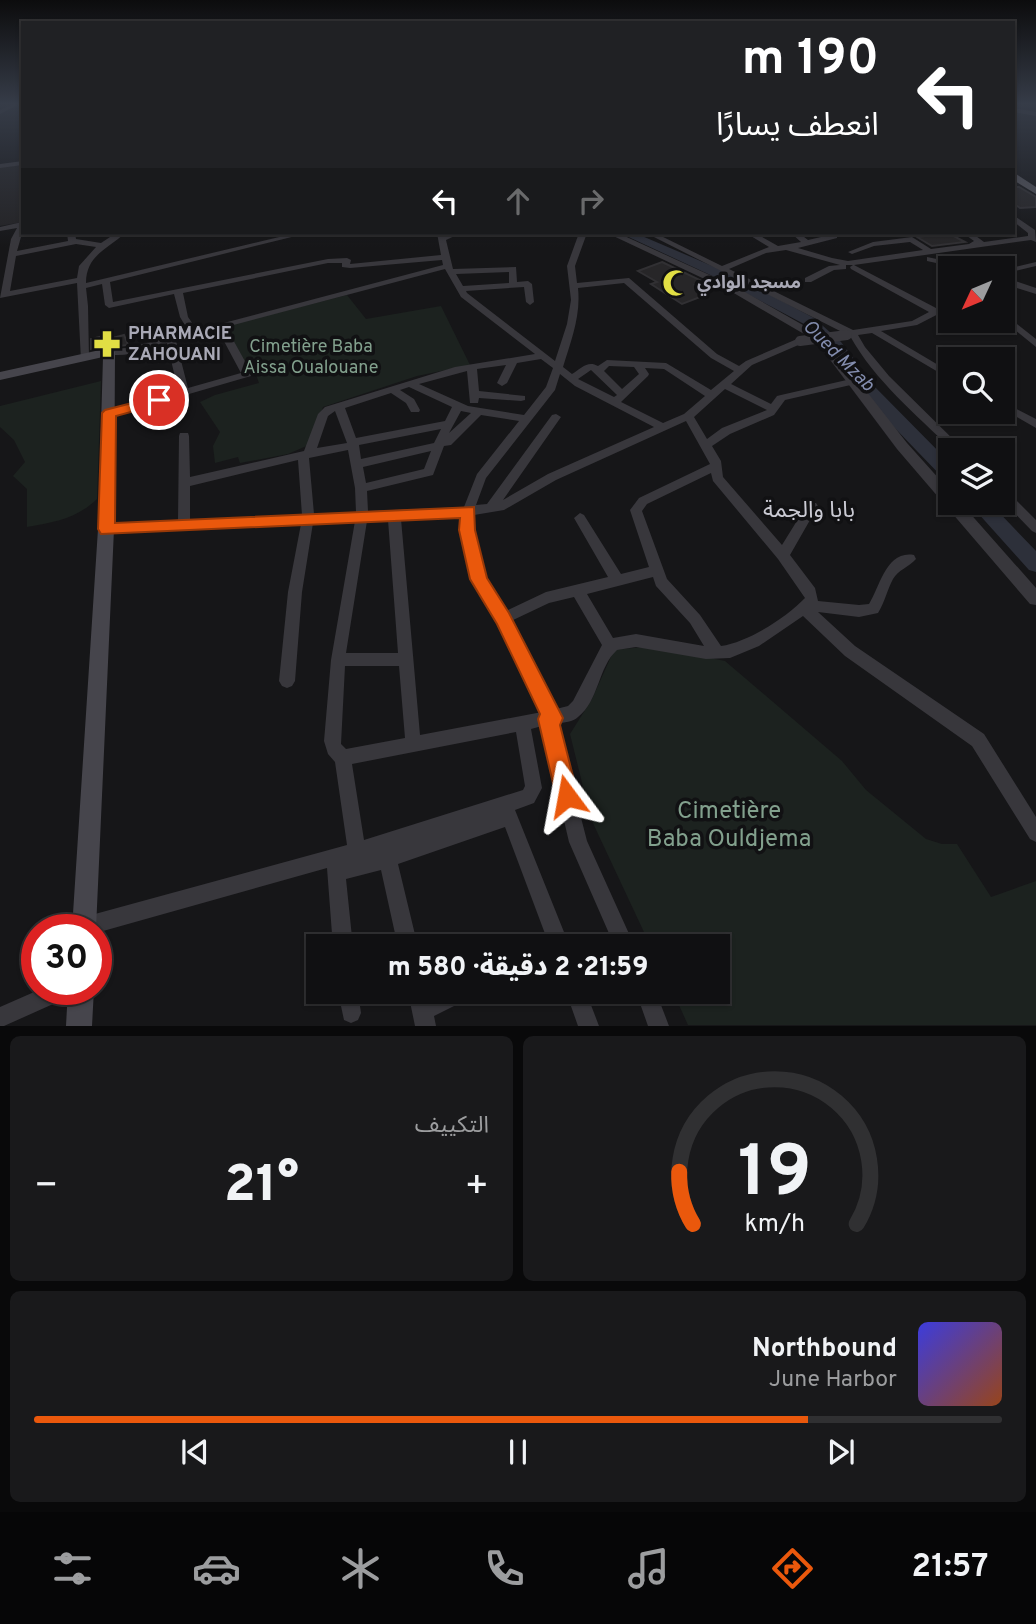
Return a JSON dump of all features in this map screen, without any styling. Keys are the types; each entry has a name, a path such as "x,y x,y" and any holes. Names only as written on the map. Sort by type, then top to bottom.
{"main road":[{"path":"1017,177 1036,190"},
{"path":"0,376 109,352 106,529 85,914"},
{"path":"79,1026 80,1005"}],"street":[{"path":"0,167 21,165"},
{"path":"1015,219 1032,232 1032,239"},
{"path":"0,229 21,224"},
{"path":"21,227 16,236 3,295 106,281 296,235"},
{"path":"1015,232 1032,239"},
{"path":"89,244 104,235"},
{"path":"84,358 83,266 102,246 118,235"},
{"path":"582,235 571,266 575,300 572,324 558,369 548,394 481,477 468,511 467,530 478,579 503,619 551,718 578,842 619,934"},
{"path":"615,235 735,290 809,331 824,344 851,382 938,487"},
{"path":"654,235 850,334 947,438"},
{"path":"754,235 780,248 836,262 931,253 1032,239"},
{"path":"798,235 836,262"},
{"path":"970,235 979,242 973,243 978,247"},
{"path":"442,236 448,265 459,289 571,379 663,427"},
{"path":"723,268 780,248 834,236"},
{"path":"12,254 73,237 102,246"},
{"path":"852,252 873,244 912,239 931,253"},
{"path":"808,280 832,268 906,259 938,260"},
{"path":"106,281 109,305 331,260 347,260 345,265 348,267 448,265 513,269 513,284"},
{"path":"1015,269 1036,264"},
{"path":"109,352 172,339 448,265"},
{"path":"106,529 491,509 513,501 563,471 688,416 739,370 760,357 800,341 876,332 920,322 936,312 854,267"},
{"path":"573,286 626,280 710,353 739,370"},
{"path":"459,289 529,284 530,302"},
{"path":"1015,284 1036,291"},
{"path":"178,291 184,317 194,333"},
{"path":"109,413 184,394 247,374 221,326"},
{"path":"1015,326 1036,344"},
{"path":"876,332 938,369"},
{"path":"172,339 184,394"},
{"path":"287,681 295,592 307,519 306,454 323,414 408,383 472,366 542,356"},
{"path":"502,383 513,360"},
{"path":"599,371 604,363 666,366 711,395"},
{"path":"614,402 643,374 637,364"},
{"path":"357,464 447,442 476,411 472,366"},
{"path":"571,379 589,366 599,371 613,388 623,394"},
{"path":"706,445 726,430 765,416 785,397 851,382"},
{"path":"408,383 458,406 528,419"},
{"path":"723,384 774,409"},
{"path":"391,389 410,401 415,410"},
{"path":"475,394 521,398"},
{"path":"339,406 353,444 361,488 362,516 338,660 332,741 334,748 344,758 357,852"},
{"path":"361,488 429,472 438,444 458,406"},
{"path":"1015,412 1036,424"},
{"path":"344,758 572,713 580,707 610,646 645,642 717,653 737,649 806,606 812,595 783,555 717,478 716,466 688,416"},
{"path":"491,509 556,417"},
{"path":"184,483 449,424"},
{"path":"184,436 184,525"},
{"path":"716,466 666,489 638,506 636,512 656,571 666,590 688,610 717,653"},
{"path":"783,555 813,506"},
{"path":"1015,506 1036,528"},
{"path":"394,515 413,744"},
{"path":"963,515 1036,599"},
{"path":"580,518 617,580"},
{"path":"806,606 859,611 873,609 888,574 909,559"},
{"path":"503,619 546,598 656,571"},
{"path":"577,589 610,646"},
{"path":"806,606 850,651 978,740 1036,833"},
{"path":"338,660 406,659"},
{"path":"112,921 336,865 388,859 507,810 527,797 534,788 522,723"},
{"path":"336,865 357,852 507,810"},
{"path":"507,810 553,934"},
{"path":"388,859 405,934"},
{"path":"336,865 341,934"},
{"path":"350,1004 351,1013"},
{"path":"581,1004 589,1026"},
{"path":"651,1004 660,1026"},
{"path":"0,1017 27,1005"}],"shaded area":[{"path":"21,165 21,222 0,226 0,167"}],"green space":[{"name":"Cimetière Baba Aissa Oualouane","path":"347,295 366,319 441,306 470,365 417,376 323,407 311,444 288,454 240,463 238,457 215,463 213,446 220,432 200,402 259,383 255,372 249,373 222,327"},
{"path":"101,381 97,499 73,515 27,527 27,489 13,476 25,462 14,440 0,427 0,406"},
{"name":"Cimetière Baba Ouldjema","path":"653,646 725,661 842,761 866,790 926,839 942,844 957,844 991,897 1036,881 1036,1025 688,1025 678,1004 730,1004 730,934 645,934 591,819 570,734 592,699 614,650"}],"building":[{"path":"1015,187 1036,197 1036,207 1020,208 1015,204"},
{"path":"952,235 965,242 932,246 917,237"},
{"name":"مسجد الوادي","path":"662,262 704,282 695,285 708,294 682,304 651,284 657,282 638,271"},
{"path":"108,335 109,339 124,335 128,345 91,349 91,339"}],"waterway":[{"name":"Oued Mzab","path":"631,235 726,277 809,321 836,345 868,390 938,462"},
{"name":"Oued Mzab","path":"989,515 1036,564"}],"place":[{"name":"مسجد الوادي","path":"676,283"},
{"name":"PHARMACIE ZAHOUANI","path":"107,344"}],"district":[{"name":"بابا والجمة","path":"809,511"}],"route":[{"path":"159,400 109,413 106,529 468,511 467,530 478,579 494,602 553,718 548,719 567,796"}]}
